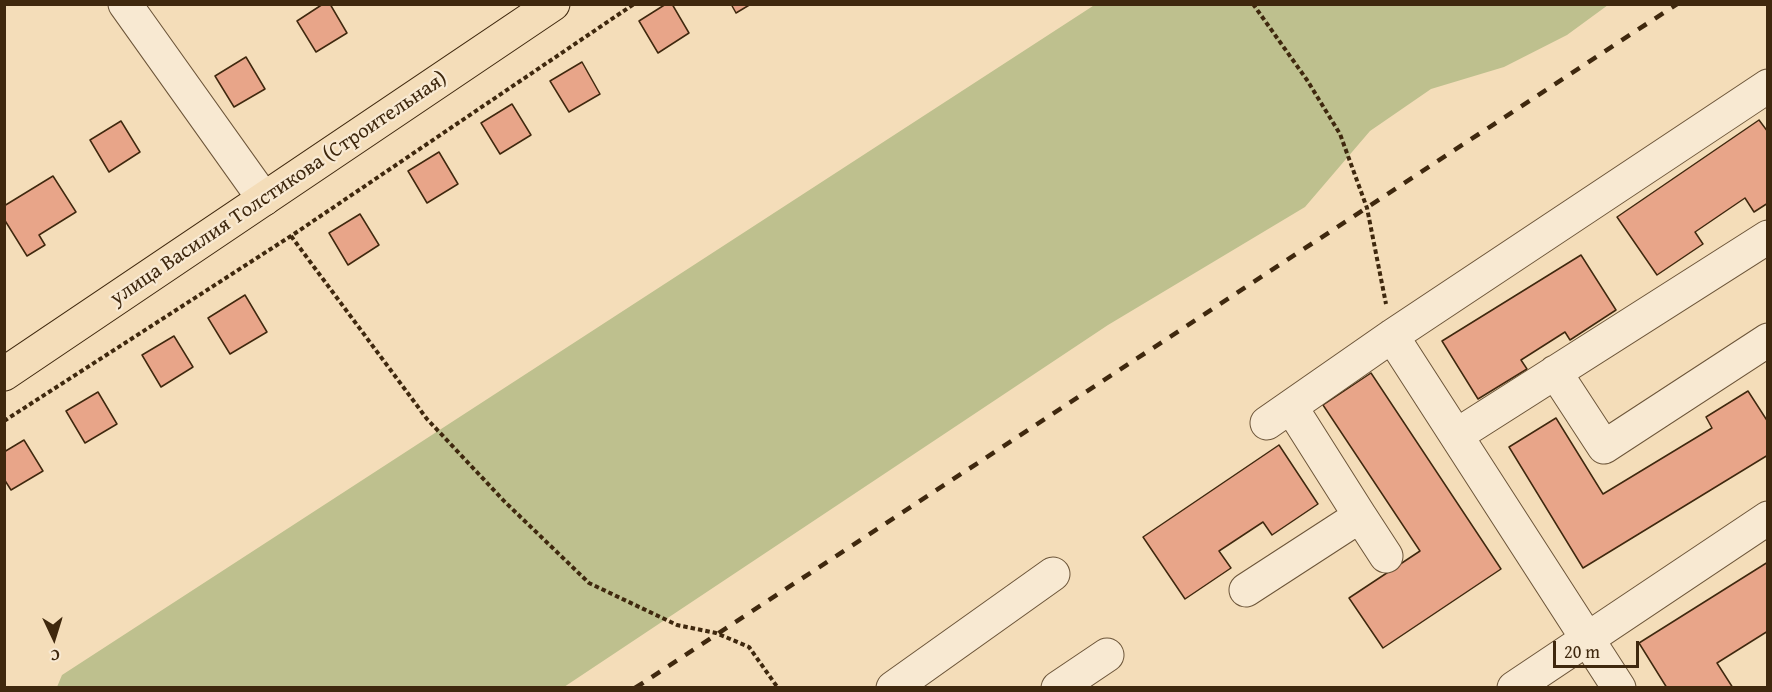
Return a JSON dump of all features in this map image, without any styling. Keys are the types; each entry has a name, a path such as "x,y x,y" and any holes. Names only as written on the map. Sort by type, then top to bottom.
{"main road":[{"name":"улица Василия Толстикова (Строительная)","path":"4,374 553,4"}],"street":[{"path":"125,4 264,199"},
{"path":"1386,556 1360,516 1279,415 1392,336 1767,86"},
{"path":"1457,435 1767,237"},
{"path":"1392,336 1619,687"},
{"path":"1555,372 1604,447 1767,340"},
{"path":"1246,590 1360,516"},
{"path":"1514,687 1767,518"},
{"path":"893,687 1053,574"},
{"path":"1058,687 1107,655"}],"path":[{"path":"4,421 291,236 634,4"},
{"path":"1253,4 1340,134 1367,208 1392,336"},
{"path":"291,236 427,419 505,502 589,583 677,625 716,633 749,647 778,687"}],"green space":[{"path":"1096,4 1608,5 1567,35 1504,67 1431,89 1370,131 1305,207 1108,325 564,687 57,687 62,675"}],"building":[{"path":"323,4 330,4 347,33 316,52 297,21"},
{"path":"666,4 672,4 689,33 658,53 639,21"},
{"path":"731,4 751,4 736,13"},
{"path":"246,57 265,89 234,107 215,76"},
{"path":"582,62 600,94 569,112 550,81"},
{"path":"512,104 531,135 500,154 481,123"},
{"path":"1759,120 1768,132 1768,203 1754,212 1745,198 1695,232 1703,244 1657,275 1617,217"},
{"path":"121,121 140,152 109,172 90,140"},
{"path":"439,152 458,184 427,203 408,171"},
{"path":"53,176 76,212 39,235 45,245 27,256 4,219 4,206"},
{"path":"360,214 379,245 348,265 329,233"},
{"path":"1581,255 1616,310 1570,340 1565,332 1521,360 1527,369 1478,399 1442,341"},
{"path":"245,295 267,332 230,354 208,318"},
{"path":"174,336 193,367 161,387 142,355"},
{"path":"1371,373 1501,569 1383,648 1349,598 1420,551 1323,405"},
{"path":"1748,391 1768,422 1768,455 1583,568 1509,447 1556,418 1603,494 1712,428 1706,417"},
{"path":"98,392 117,424 85,443 66,411"},
{"path":"24,440 43,471 11,490 4,479 4,452"},
{"path":"1279,445 1318,504 1272,535 1263,522 1219,551 1231,568 1185,599 1143,537"},
{"path":"1768,562 1768,631 1717,663 1733,688 1667,688 1639,643"}],"railway":[{"path":"635,688 1677,4"}]}
